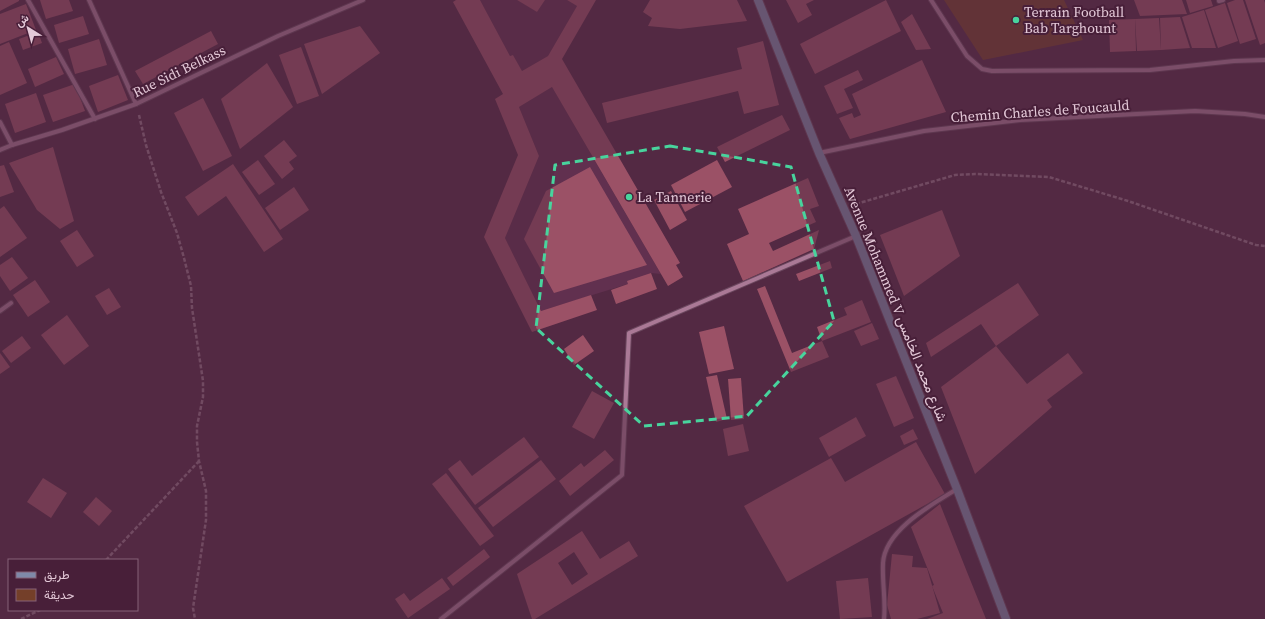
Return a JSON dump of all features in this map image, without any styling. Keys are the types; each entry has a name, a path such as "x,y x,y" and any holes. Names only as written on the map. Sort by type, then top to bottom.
{"street":[{"path":"28,0 96,119"},
{"path":"89,0 136,104"},
{"name":"Rue Sidi Belkass","path":"0,150 96,119 136,104 278,36 363,0"},
{"name":"Avenue Mohammed V شارع محمد الخامس","path":"758,0 819,153 856,236 957,489 1006,619"},
{"path":"932,0 967,56 982,69 992,71 1150,70 1234,61 1265,60"},
{"name":"Chemin Charles de Foucauld","path":"819,153 924,131 1020,120 1195,111 1245,114 1265,117"},
{"path":"0,122 12,145"},
{"path":"441,619 622,475 629,333 856,236"},
{"path":"0,311 10,303"},
{"path":"884,619 886,609 883,593 883,563 885,553 889,545 896,535 926,508 957,489"}],"path":[{"path":"136,104 146,145 161,192 177,233 184,258 190,286 203,381 203,397 197,426 199,461 206,491 206,520 193,608 196,619"},
{"path":"843,208 955,175 975,174 1049,178 1128,201 1256,245 1265,246"},
{"path":"107,559 199,461"},
{"path":"21,619 38,611"}],"highlighted area":[{"path":"670,146 791,167 834,321 747,416 644,426 536,328 555,165"}],"shaded area":[{"path":"480,0 517,0 537,12 545,0 567,0 577,6 548,56 522,71 513,55 510,56"},
{"path":"552,87 661,274 651,273 628,284 541,311 505,238 539,156 519,107"}],"green space":[{"name":"Terrain Football Bab Targhount","path":"944,0 1064,0 1083,40 983,60"}],"building":[{"path":"0,0 19,0 19,1 0,11"},
{"path":"40,0 69,0 73,11 46,19"},
{"name":"La Tannerie","path":"456,0 480,0 510,56 513,55 522,71 548,56 577,6 567,0 596,0 562,59 680,263 676,265 683,277 668,286 552,87 519,107 539,156 505,238 541,311 591,295 597,310 532,332 484,237 518,155 495,99 503,94 453,2"},
{"path":"517,0 545,0 537,12"},
{"path":"650,0 737,0 747,21 680,29 648,26 652,18 643,12"},
{"path":"786,0 814,0 806,4 812,15 798,23"},
{"path":"886,0 901,31 815,74 800,44"},
{"path":"1134,0 1182,0 1187,14 1140,16"},
{"path":"1186,0 1211,0 1213,6 1190,13"},
{"path":"1235,0 1243,0 1256,39 1240,44 1227,3"},
{"path":"1245,0 1264,0 1265,3 1265,43 1260,45"},
{"path":"1225,3 1238,41 1218,48 1205,10"},
{"path":"26,4 36,30 0,44 0,14"},
{"path":"1204,10 1216,48 1192,48 1182,17"},
{"path":"912,14 931,49 916,50 901,22"},
{"path":"83,16 89,34 59,43 54,25"},
{"path":"1180,17 1190,48 1161,50 1160,18"},
{"path":"1159,18 1161,50 1137,51 1135,19"},
{"path":"1135,19 1136,51 1110,52 1109,20"},
{"path":"360,26 380,53 322,94 304,44"},
{"path":"211,31 218,44 143,84 135,71"},
{"path":"38,32 42,43 23,50 19,39"},
{"path":"99,39 107,65 75,74 68,49"},
{"path":"763,41 779,105 744,114 738,91 607,123 602,103 742,69 737,48"},
{"path":"9,42 27,83 0,95 0,46"},
{"path":"301,47 319,96 297,104 279,55"},
{"path":"56,57 64,74 35,87 28,69"},
{"path":"922,60 946,112 850,139 839,118 852,113 854,118 861,115 852,94"},
{"path":"267,63 293,107 240,149 221,99"},
{"path":"858,70 863,80 844,89 853,108 837,114 824,86"},
{"path":"118,75 128,100 98,112 89,86"},
{"path":"75,84 85,111 53,122 43,95"},
{"path":"36,93 46,122 15,133 5,104"},
{"path":"203,98 232,156 203,171 174,113"},
{"path":"782,115 790,130 725,162 717,147"},
{"path":"284,140 297,156 289,162 294,169 282,179 264,156"},
{"path":"53,147 74,221 60,229 37,210 9,163"},
{"path":"258,160 275,184 259,195 242,172"},
{"path":"717,160 732,187 685,212 671,185"},
{"path":"233,164 283,239 264,252 226,196 198,216 185,197"},
{"path":"4,165 14,192 0,197 0,166"},
{"path":"590,167 647,265 554,293 524,239 546,191"},
{"path":"808,178 819,206 810,209 816,222 769,243 773,251 819,230 814,249 743,281 727,244 749,234 738,209"},
{"path":"294,187 309,210 280,230 265,208"},
{"path":"671,191 687,220 670,230 654,200"},
{"path":"4,206 27,238 0,257 0,209"},
{"path":"942,210 960,256 904,296 880,235"},
{"path":"77,230 94,256 77,267 60,241"},
{"path":"12,257 28,278 10,291 0,276 0,265"},
{"path":"830,261 832,268 799,281 796,274"},
{"path":"651,273 657,289 616,304 611,290 628,284 627,281"},
{"path":"35,280 50,302 28,317 13,295"},
{"path":"1018,283 1039,315 996,346 981,324 931,357 926,343"},
{"path":"765,286 792,353 822,341 829,357 791,372 757,289"},
{"path":"109,288 121,307 107,315 95,296"},
{"path":"862,300 871,322 822,341 817,327 847,315 844,308"},
{"path":"67,315 89,346 64,365 41,335"},
{"path":"872,323 879,339 861,346 854,331"},
{"path":"724,326 734,369 709,374 699,332"},
{"path":"583,335 594,351 574,365 564,349"},
{"path":"22,336 31,348 11,363 2,351"},
{"path":"996,346 1027,384 1068,353 1083,373 1047,400 1052,407 975,474 941,387"},
{"path":"0,353 10,367 0,374"},
{"path":"717,375 727,419 716,422 706,377"},
{"path":"896,376 914,418 894,427 876,384"},
{"path":"741,378 744,419 731,420 728,379"},
{"path":"592,391 614,403 594,439 572,427"},
{"path":"856,417 866,436 829,457 819,438"},
{"path":"743,424 749,451 728,456 723,429"},
{"path":"913,429 918,439 904,445 900,436"},
{"path":"524,437 539,457 475,505 448,469 460,460 472,476"},
{"path":"916,442 945,494 787,582 744,506 831,458 845,482"},
{"path":"605,450 614,460 570,496 559,481 581,463 584,467"},
{"path":"541,460 556,479 493,527 478,508"},
{"path":"446,473 494,536 480,546 432,484"},
{"path":"43,478 67,493 51,518 27,502"},
{"path":"96,497 112,511 99,526 83,512"},
{"path":"940,504 986,619 927,619 943,613 932,586 934,585 911,527"},
{"path":"582,531 600,559 629,541 638,556 535,619 532,619 517,574","holes":["574,552 588,574 572,585 558,563"]},
{"path":"484,549 490,557 453,586 447,578"},
{"path":"892,554 913,556 912,567 927,568 940,613 917,619 891,619 887,605"},
{"path":"442,578 450,589 408,618 395,599 404,593 410,601"},
{"path":"868,578 872,617 840,619 836,581"}],"place":[{"name":"Terrain Football Bab Targhount","path":"1016,20"},
{"name":"La Tannerie","path":"629,197"}]}
